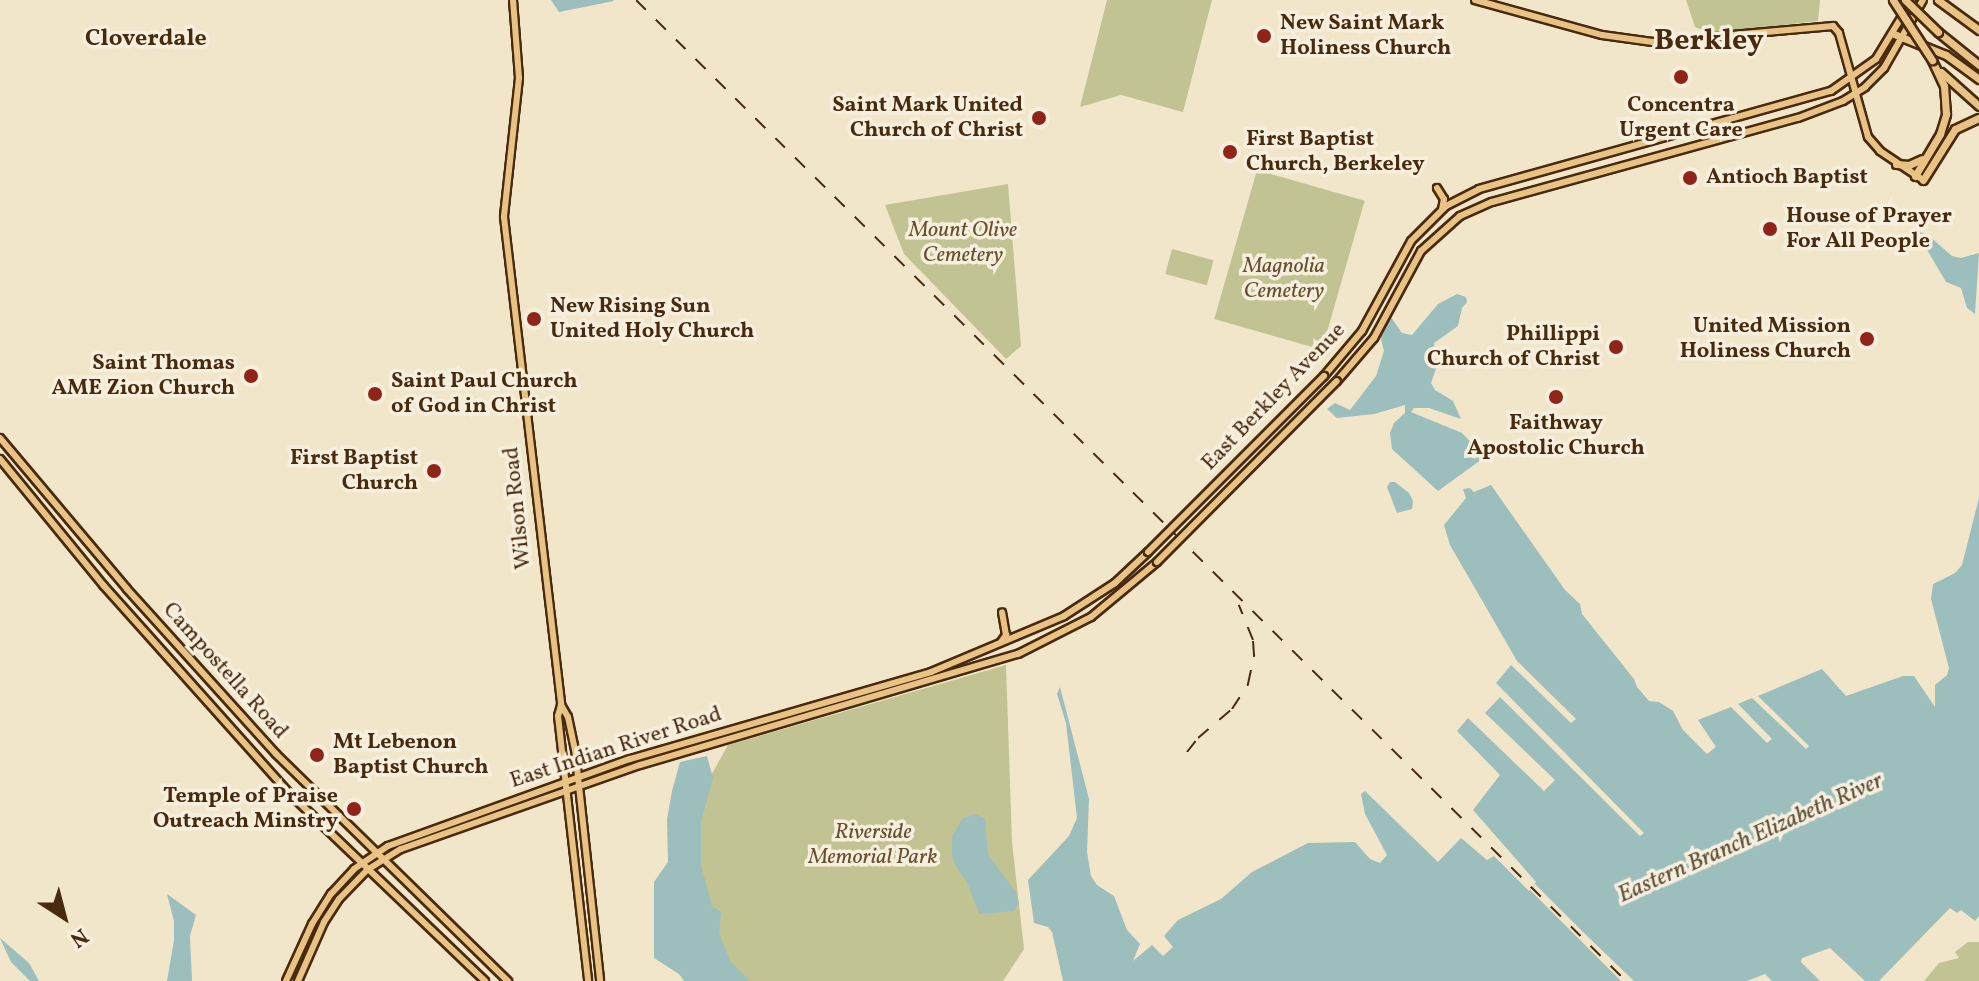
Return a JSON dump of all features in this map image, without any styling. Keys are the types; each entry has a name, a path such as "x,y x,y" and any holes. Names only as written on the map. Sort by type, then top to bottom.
{"highway":[{"path":"1893,0 1952,85 1979,106"},
{"path":"1905,0 1979,65"},
{"path":"1938,0 1979,30"},
{"path":"1894,34 1946,55 1979,79"},
{"path":"1919,178 1944,124 1946,106 1944,86 1932,60"},
{"path":"1919,178 1955,129 1979,118"},
{"path":"1893,161 1915,164 1930,152"}],"main road":[{"name":"Wilson Road","path":"513,0 519,78 504,197 506,235 561,705 558,716 588,981"},
{"path":"1475,0 1602,35 1653,42 1829,26 1837,29 1868,137 1893,161 1919,178"},
{"path":"1852,80 1876,59 1912,0"},
{"name":"East Berkley Avenue","path":"1035,647 1101,610 1157,562 1351,366 1374,338 1428,243 1471,210 1814,113 1855,94 1877,76 1904,39 1923,0"},
{"name":"East Berkley Avenue","path":"1021,636 1087,603 1148,552 1351,346 1370,319 1411,241 1442,209 1479,189 1831,91 1852,80"},
{"path":"1437,188 1444,199 1442,209"},
{"name":"Campostella Road","path":"0,438 127,589 249,725 508,981"},
{"name":"Campostella Road","path":"0,459 146,633 291,795 485,981"},
{"path":"1000,643 1006,635 1002,612"},
{"name":"East Indian River Road","path":"298,981 331,910 367,870 417,842 566,790 578,781 931,672 1021,636"},
{"name":"East Indian River Road","path":"286,981 320,909 341,881 376,853 418,833 565,781 578,781 1035,647"},
{"name":"Wilson Road","path":"561,705 568,717 578,781 600,981"}],"green space":[{"path":"1107,0 1212,0 1183,112 1121,95 1080,107"},
{"path":"1686,0 1820,0 1818,21 1710,33 1695,27"},
{"name":"Magnolia Cemetery","path":"1257,170 1365,201 1322,350 1214,319"},
{"name":"Mount Olive Cemetery","path":"1008,184 1021,346 1006,359 904,254 885,205"},
{"path":"1172,249 1214,260 1207,285 1165,274"},
{"name":"Riverside Memorial Park","path":"1006,665 1012,842 1024,949 1003,981 739,981 726,963 693,853 709,779 728,745"},
{"path":"1968,942 1979,942 1979,981 1924,981 1939,963 1959,958 1955,952"}],"water":[{"path":"551,0 613,0 614,1 559,12"},
{"path":"1915,231 1927,234 1952,256 1961,258 1979,253 1975,314 1967,308 1961,288 1946,282 1926,248 1910,241 1907,234"},
{"path":"1457,294 1466,297 1467,302 1462,308 1458,326 1434,343 1437,366 1431,383 1435,390 1453,401 1461,419 1429,408 1414,408 1411,412 1462,433 1485,457 1438,491 1392,449 1390,433 1394,423 1405,413 1405,405 1374,414 1337,418 1327,409 1335,403 1350,410 1376,376 1384,351 1377,323 1386,310 1402,333 1412,335 1438,304"},
{"path":"1390,482 1395,482 1409,493 1413,501 1412,509 1397,513 1387,487"},
{"name":"Eastern Branch Elizabeth River","path":"1491,485 1565,590 1580,604 1582,614 1634,679 1637,687 1649,701 1659,702 1673,711 1683,730 1707,754 1716,747 1698,720 1731,707 1767,743 1772,739 1738,704 1752,698 1806,749 1809,746 1758,696 1822,669 1846,696 1903,676 1914,676 1935,707 1935,685 1947,675 1949,668 1931,599 1933,584 1955,573 1962,565 1979,498 1979,916 1975,921 1961,910 1957,913 1950,908 1879,981 1865,981 1830,948 1802,958 1801,962 1820,981 1772,981 1765,974 1747,981 1063,981 1052,932 1048,927 1034,923 1028,880 1069,836 1077,818 1066,723 1057,694 1060,687 1089,799 1087,852 1091,876 1097,885 1114,896 1127,930 1140,944 1133,961 1152,945 1163,956 1173,947 1164,936 1178,920 1221,899 1252,872 1308,843 1355,842 1370,859 1380,863 1387,855 1365,814 1361,794 1365,791 1438,862 1461,838 1487,860 1494,856 1529,891 1536,882 1473,810 1500,775 1457,731 1468,718 1544,791 1555,780 1485,713 1500,697 1640,836 1644,833 1496,683 1511,665 1571,723 1576,719 1517,661 1450,545 1444,525 1466,498 1463,489 1470,488 1474,492"},
{"path":"707,756 713,778 701,822 701,865 712,906 721,912 719,933 730,961 749,981 684,981 679,974 654,958 654,882 668,862 667,819 672,791 680,762"},
{"path":"975,814 985,818 988,855 1016,892 1019,903 1014,911 979,914 967,882 952,856 952,836 962,819"},
{"path":"167,894 196,915 190,936 192,981 167,981 174,921"},
{"path":"0,938 29,963 39,981 30,981 11,962"}],"pier":[{"path":"1535,884 1634,981 1621,981 1530,890"}],"railway":[{"path":"636,0 1626,981"},
{"path":"1187,752 1198,738 1232,709 1248,684 1254,655 1253,640 1239,605"}],"place":[{"name":"New Saint Mark Holiness Church","path":"1264,36"},
{"name":"Concentra Urgent Care","path":"1681,77"},
{"name":"Saint Mark United Church of Christ","path":"1039,118"},
{"name":"First Baptist Church, Berkeley","path":"1230,152"},
{"name":"Antioch Baptist","path":"1690,178"},
{"name":"House of Prayer For All People","path":"1770,229"},
{"name":"New Rising Sun United Holy Church","path":"534,319"},
{"name":"United Mission Holiness Church","path":"1867,339"},
{"name":"Phillippi Church of Christ","path":"1616,347"},
{"name":"Saint Thomas AME Zion Church","path":"251,376"},
{"name":"Saint Paul Church of God in Christ","path":"375,394"},
{"name":"Faithway Apostolic Church","path":"1556,397"},
{"name":"First Baptist Church","path":"434,471"},
{"name":"Mt Lebenon Baptist Church","path":"317,755"},
{"name":"Temple of Praise Outreach Minstry","path":"354,809"}],"district":[{"name":"Cloverdale","path":"146,40"},
{"name":"Berkley","path":"1709,41"}]}
